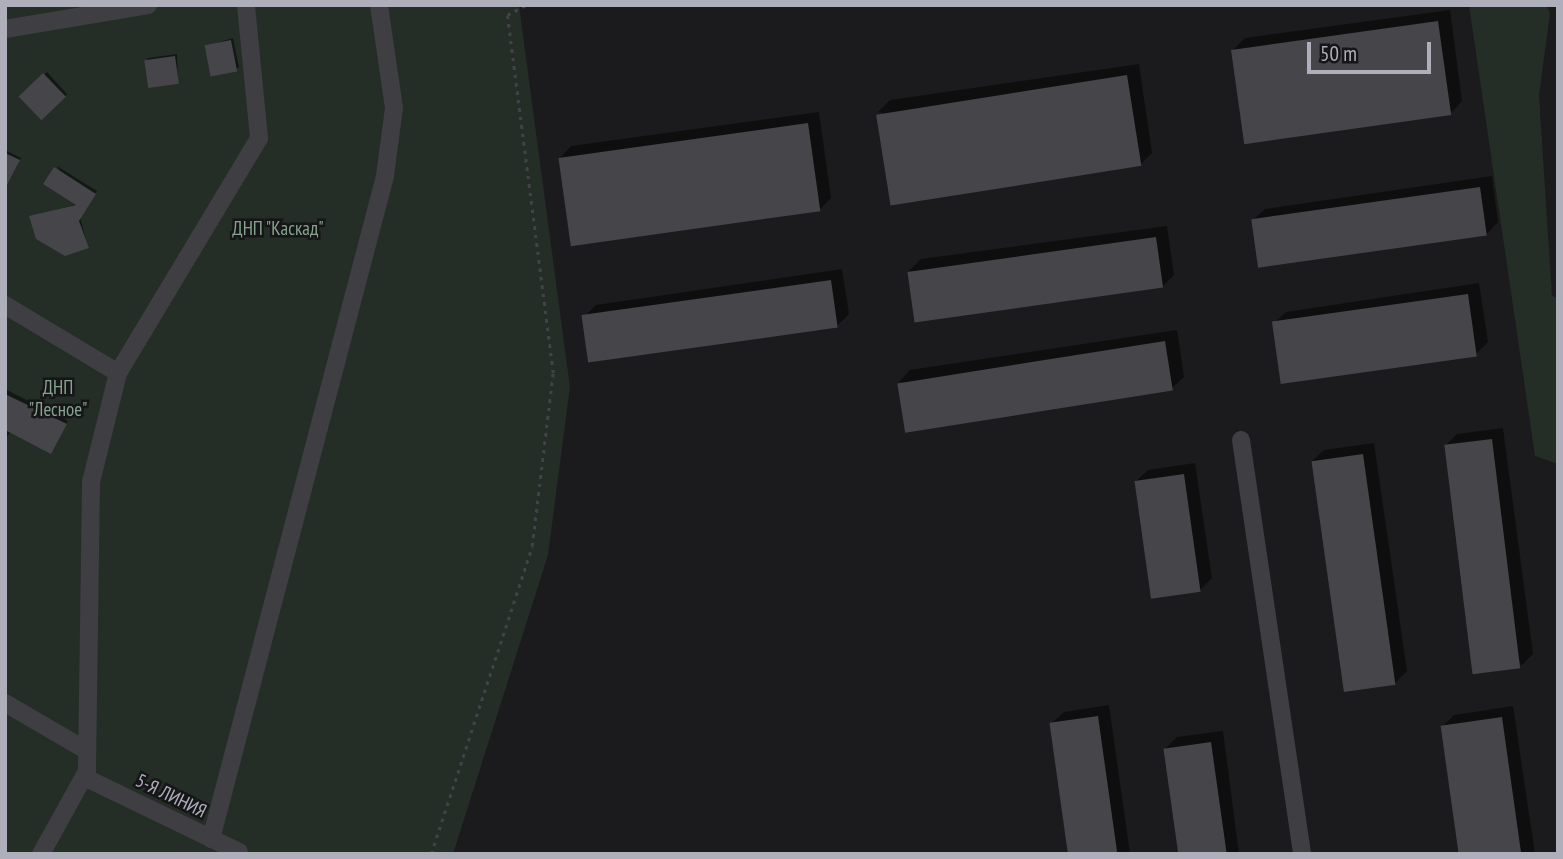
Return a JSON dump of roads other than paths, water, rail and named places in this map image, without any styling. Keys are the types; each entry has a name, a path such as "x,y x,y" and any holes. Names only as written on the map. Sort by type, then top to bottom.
{"street":[{"path":"5,29 149,5"},
{"path":"41,854 84,776 84,749 91,721 91,482 118,373 259,138 246,5"},
{"path":"211,839 385,176 394,108 379,5"},
{"path":"5,305 118,373"},
{"path":"1241,440 1302,854"},
{"path":"5,703 84,749"},
{"name":"5-Я ЛИНИЯ","path":"84,776 239,852"}],"park label":[{"name":"ДНП \"Каскад\"","path":"278,229"},
{"name":"ДНП \"Лесное\"","path":"58,399"}]}
